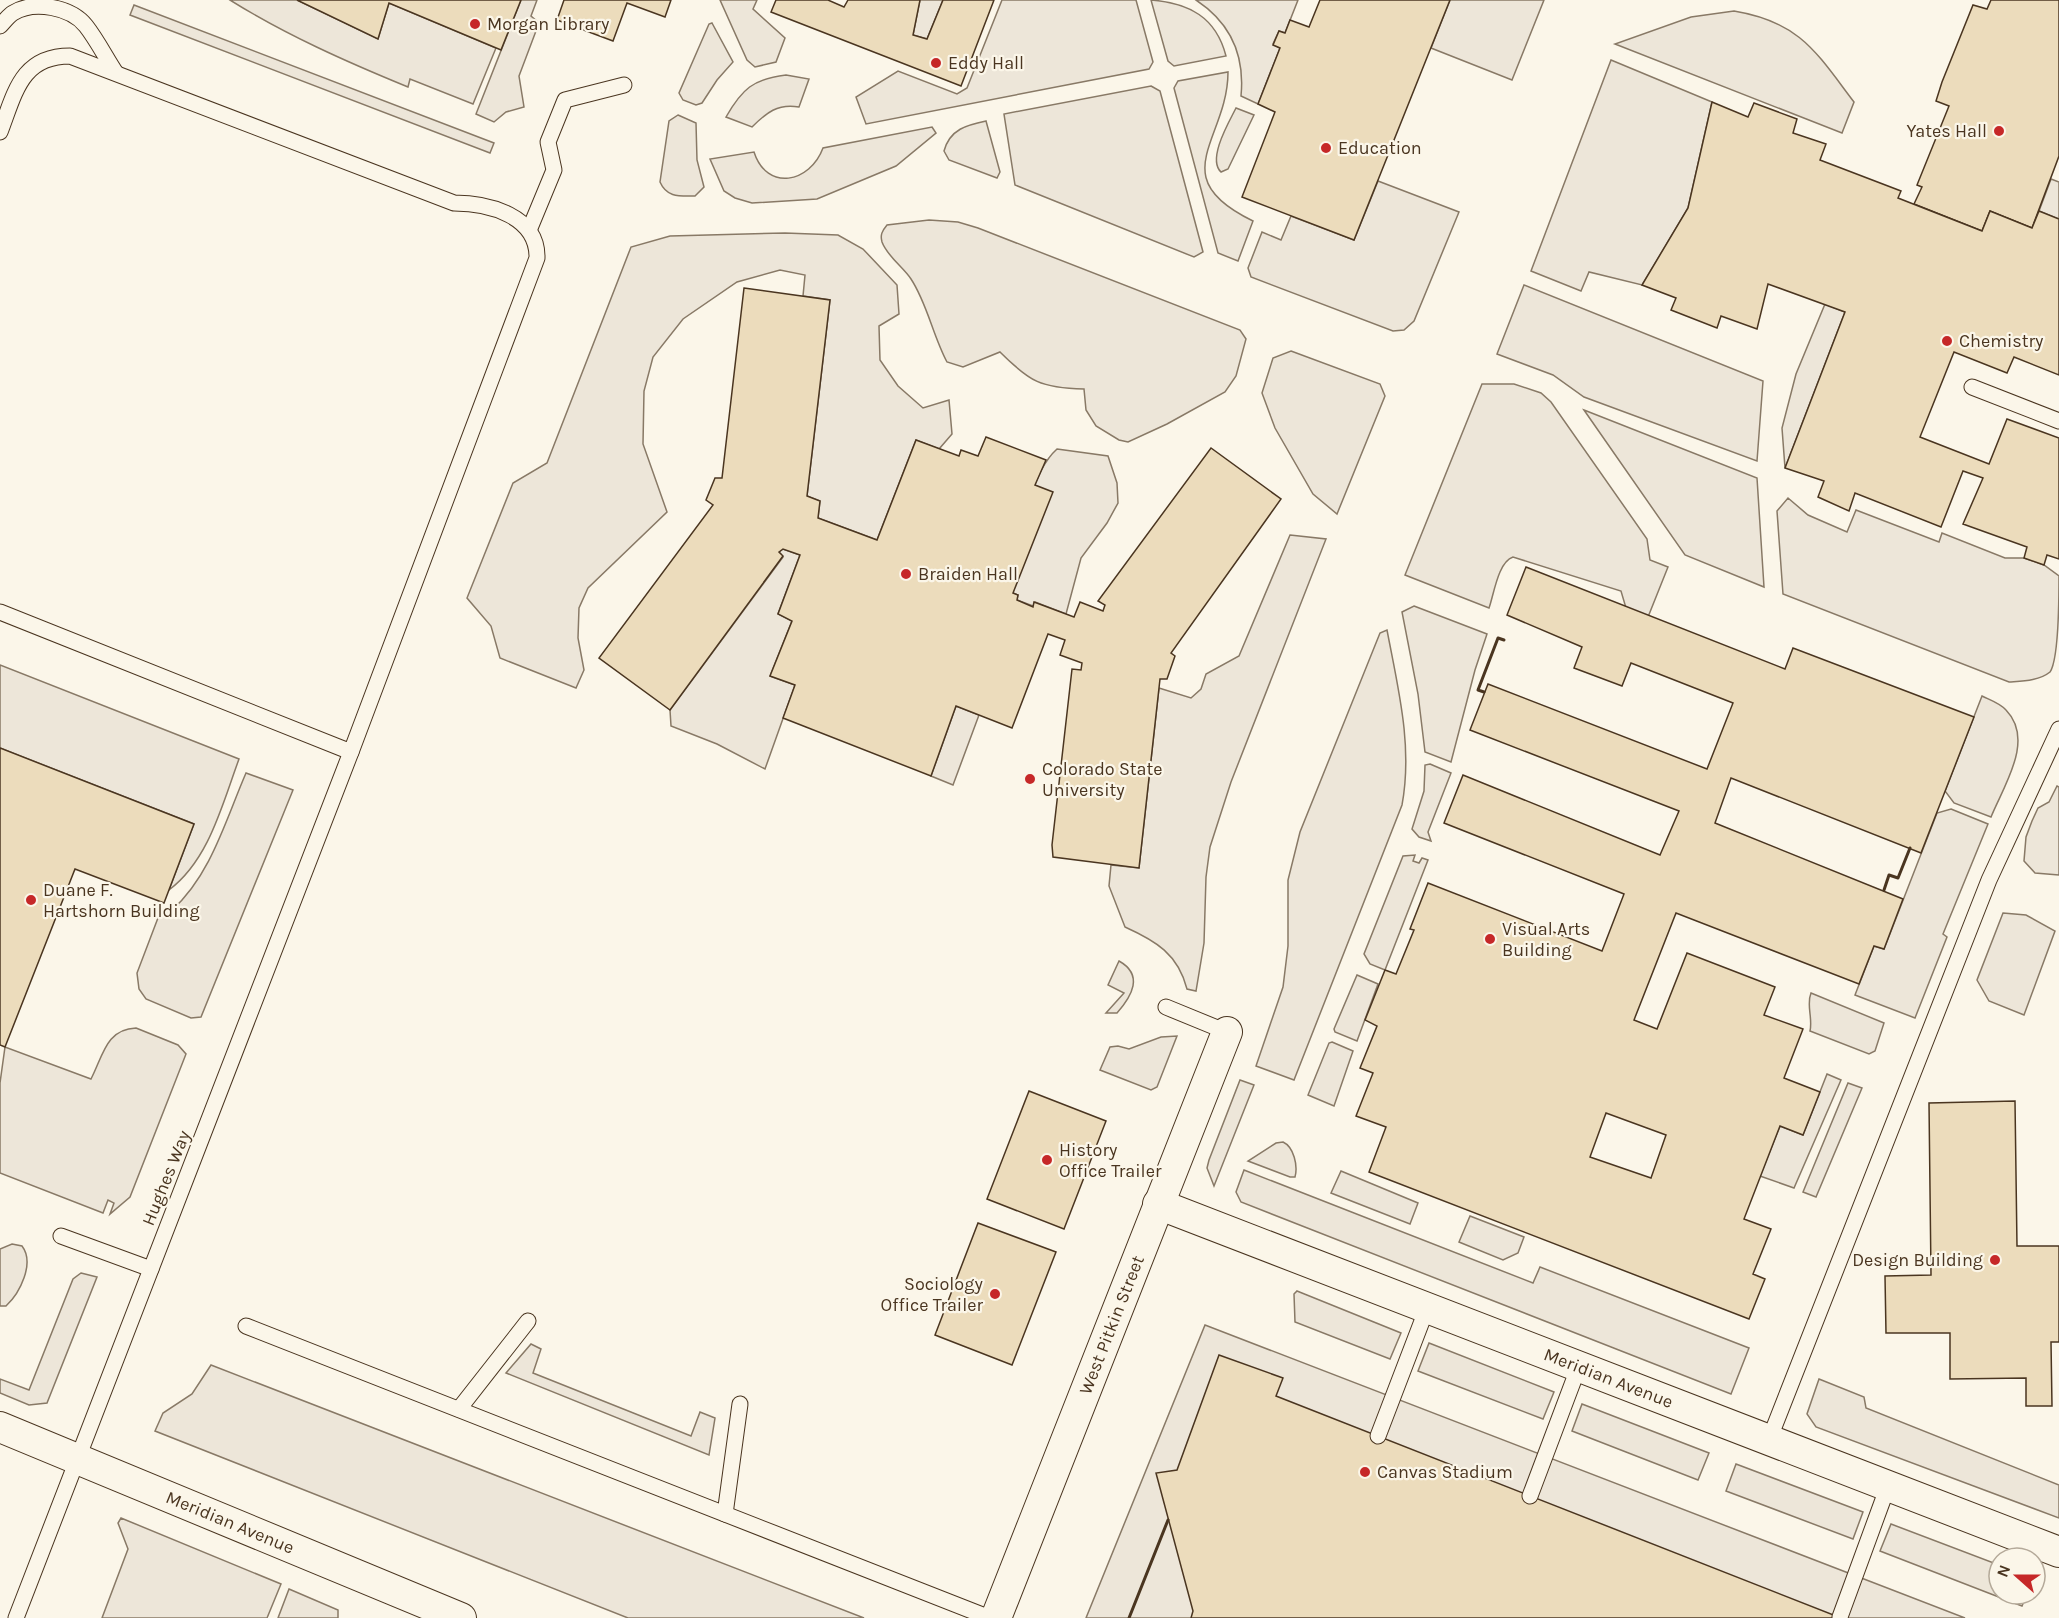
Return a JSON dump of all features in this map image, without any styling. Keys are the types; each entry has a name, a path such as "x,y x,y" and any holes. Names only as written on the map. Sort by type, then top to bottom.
{"street":[{"name":"West Pitkin Street","path":"996,1618 1227,1032"},
{"name":"Meridian Avenue","path":"1158,1204 2059,1552"},
{"name":"Meridian Avenue","path":"0,1427 461,1618"}],"lane":[{"path":"0,26 14,12 32,6 53,7 69,12 85,24 116,73"},
{"path":"0,132 20,82 34,64 53,56 70,56 454,202 470,203 506,213 530,228 555,170 548,142 564,100 624,86"},
{"name":"Hughes Way","path":"16,1618 351,752 537,258 537,244 530,228"},
{"path":"1972,387 2059,421"},
{"path":"0,612 351,752"},
{"path":"1769,1440 1989,880 2059,729"},
{"path":"1166,1007 1227,1032"},
{"path":"61,1236 151,1269"},
{"path":"1378,1436 1427,1308"},
{"path":"459,1409 528,1321"},
{"path":"246,1326 990,1618"},
{"path":"1530,1496 1579,1366"},
{"path":"725,1514 740,1404"},
{"path":"1840,1617 1888,1486"}],"shaded area":[{"path":"230,0 297,0 378,39 389,3 496,48 473,104 410,79 408,87 362,68 295,36"},
{"path":"521,0 537,0 531,16 539,23 519,76 524,107 506,112 494,122 476,114"},
{"path":"720,0 757,0 753,9 785,38 776,62 755,67 747,60"},
{"path":"920,0 943,0 927,39 913,35"},
{"path":"1002,0 1136,0 1153,62 1149,69 866,124 856,97 898,71 957,94 967,88"},
{"path":"1151,0 1177,5 1199,15 1215,31 1226,56 1174,66 1168,61"},
{"path":"1196,0 1298,0 1285,33 1279,31 1273,44 1280,48 1258,104 1241,96 1241,67 1227,30 1208,9"},
{"path":"1450,0 1544,0 1512,80 1431,48"},
{"path":"134,5 494,143 490,153 130,15"},
{"path":"1734,11 1757,16 1791,31 1817,54 1854,102 1842,133 1615,44 1691,17"},
{"path":"712,23 733,62 717,80 702,103 696,105 683,100 679,93 709,24"},
{"path":"1611,60 1712,102 1688,208 1642,285 1589,272 1581,291 1531,271"},
{"path":"1228,72 1225,96 1206,156 1205,172 1211,189 1226,205 1253,221 1238,261 1218,253 1174,88 1178,81"},
{"path":"786,75 809,79 799,107 785,106 773,110 752,127 726,117 737,99 750,87 765,79"},
{"path":"1151,86 1160,91 1203,252 1194,257 1015,185 1004,114"},
{"path":"1236,108 1254,115 1228,169 1221,172 1216,158 1224,131"},
{"path":"678,115 696,123 697,160 704,187 695,196 679,196 670,193 660,182 669,121"},
{"path":"986,121 1000,172 997,178 949,160 944,151 950,138 960,129"},
{"path":"932,127 936,133 896,166 817,199 752,203 735,198 724,191 710,159 754,152 760,165 768,173 778,178 789,178 809,169 823,148"},
{"path":"2051,179 2059,182 2059,219 2039,211"},
{"path":"1378,181 1459,212 1414,321 1404,330 1393,331 1251,277 1248,268 1262,232 1281,240 1291,216 1354,240"},
{"path":"929,220 958,222 978,228 1240,330 1246,339 1236,376 1225,392 1167,424 1128,442 1119,440 1096,426 1086,410 1084,389 1046,385 1028,377 1000,352 963,367 947,362 917,288 881,240 887,225"},
{"path":"785,233 838,235 863,249 897,285 899,314 879,326 880,360 898,386 923,408 949,400 952,434 939,449 916,440 877,540 818,518 820,501 807,496 830,300 803,296 805,275 780,270 737,282 683,319 653,357 644,391 643,444 667,512 588,588 579,608 578,638 584,670 576,688 500,658 491,626 467,598 513,483 547,463 631,247 670,236"},
{"path":"1524,285 1763,381 1757,461 1584,397 1553,375 1497,354"},
{"path":"1825,304 1845,312 1785,468 1782,428 1796,374"},
{"path":"1291,351 1380,384 1385,396 1337,514 1313,494 1275,428 1262,393 1273,358"},
{"path":"1482,384 1514,384 1541,393 1551,402 1647,539 1650,560 1668,567 1648,617 1626,608 1621,591 1513,557 1508,560 1500,572 1489,608 1405,575"},
{"path":"1584,410 1757,478 1764,587 1685,555"},
{"path":"1057,449 1108,456 1117,483 1118,503 1107,523 1081,558 1066,614 1035,602 1033,606 1017,600 1018,595 1013,593 1031,496 1046,462"},
{"path":"1788,498 1808,515 1847,532 1856,510 1939,542 1942,533 2005,558 2024,558 2044,565 2059,576 2057,642 2050,672 2036,679 2009,682 1783,594 1777,511"},
{"path":"1290,535 1326,539 1231,782 1210,847 1206,877 1204,943 1196,991 1187,989 1178,967 1164,950 1125,927 1109,886 1111,865 1139,868 1159,688 1191,698 1201,689 1206,674 1239,656"},
{"path":"783,549 800,555 778,614 792,621 770,676 795,685 765,769 717,744 671,726 670,710 783,557 779,552"},
{"path":"1414,606 1487,634 1475,670 1451,762 1425,752 1418,694 1402,612"},
{"path":"1387,630 1405,739 1405,783 1402,805 1294,1080 1256,1066 1283,987 1288,946 1288,880 1300,832 1380,633"},
{"path":"0,665 239,759 220,813 204,847 183,878 169,890 194,824 0,748"},
{"path":"1982,696 2006,710 2014,722 2018,735 2014,763 1991,817 1954,803 1945,791"},
{"path":"956,706 979,715 953,785 931,776"},
{"path":"1430,764 1451,773 1428,832 1431,841 1419,837 1412,829 1424,791 1425,765"},
{"path":"246,773 293,790 201,1017 191,1018 146,999 139,989 137,973 161,910 172,910 197,880 216,846"},
{"path":"2057,786 2059,787 2059,875 2035,873 2024,861 2026,837 2038,808 2049,802"},
{"path":"1951,809 1988,824 1943,934 1947,937 1915,1018 1855,995 1874,946 1884,949 1937,813"},
{"path":"1415,855 1413,861 1419,863 1422,858 1428,860 1385,970 1370,964 1364,954 1403,856"},
{"path":"2003,913 2026,915 2055,931 2024,1015 1989,1001 1977,980"},
{"path":"1119,961 1131,973 1133,986 1127,1000 1117,1013 1106,1013 1124,993 1108,985"},
{"path":"1357,975 1378,984 1357,1041 1335,1032 1334,1029"},
{"path":"1811,993 1884,1023 1875,1051 1869,1054 1810,1031"},
{"path":"136,1028 178,1045 186,1054 130,1197 110,1214 114,1203 108,1200 103,1213 0,1173 0,1083 5,1047 91,1079 112,1039 118,1033"},
{"path":"1177,1036 1157,1087 1151,1090 1100,1070 1110,1047 1118,1046 1129,1049 1161,1037"},
{"path":"1332,1042 1353,1051 1334,1106 1308,1095 1329,1043"},
{"path":"1827,1074 1841,1080 1794,1188 1760,1176 1780,1126 1803,1135"},
{"path":"1240,1080 1254,1085 1214,1186 1207,1168"},
{"path":"1848,1083 1862,1088 1816,1197 1803,1192"},
{"path":"1283,1142 1290,1148 1294,1157 1295,1177 1248,1161 1276,1143"},
{"path":"1244,1170 1533,1283 1540,1267 1749,1348 1731,1394 1241,1202 1236,1192"},
{"path":"1341,1171 1418,1203 1410,1224 1331,1193"},
{"path":"1470,1216 1524,1237 1518,1253 1503,1260 1459,1242"},
{"path":"12,1244 22,1246 26,1253 26,1269 16,1294 6,1306 0,1306 0,1249"},
{"path":"81,1273 97,1277 47,1403 29,1405 0,1393 0,1379 29,1390 73,1279"},
{"path":"1297,1291 1401,1333 1390,1359 1295,1322 1294,1294"},
{"name":"Canvas Stadium","path":"1205,1325 1965,1618 1086,1618"},
{"path":"1429,1343 1554,1392 1543,1419 1418,1371"},
{"path":"531,1344 541,1349 533,1373 691,1436 700,1412 715,1418 709,1455 506,1373"},
{"path":"211,1365 864,1618 628,1618 155,1431 163,1413 192,1394"},
{"path":"1819,1379 1864,1397 1866,1408 2059,1485 2059,1518 1816,1427 1807,1414"},
{"path":"1582,1404 1709,1453 1698,1480 1572,1431"},
{"path":"1736,1464 1863,1512 1853,1539 1726,1491"},
{"path":"121,1518 281,1584 267,1618 102,1618 128,1549 118,1523"},
{"path":"1891,1524 1987,1560 1987,1592 1880,1551"},
{"path":"289,1589 338,1610 338,1618 278,1618"}],"building":[{"name":"Morgan Library","path":"297,0 521,0 501,50 389,3 378,39"},
{"name":"Morgan Library","path":"564,0 671,0 665,17 627,3 613,41 557,20"},
{"name":"Eddy Hall","path":"776,0 828,0 844,7 848,0 920,0 913,35 927,39 943,0 994,0 961,86 771,12"},
{"name":"Education","path":"1320,0 1450,0 1354,240 1242,197 1275,112 1258,104 1280,48 1273,45 1279,31 1285,33 1290,20 1309,27"},
{"name":"Yates Hall","path":"1991,0 2059,0 2059,156 2032,228 1990,211 1982,231 1914,204 1922,187 1917,185 1949,106 1936,101 1942,82 1973,5 1987,9"},
{"name":"Chemistry","path":"1712,102 1748,117 1754,103 1797,119 1793,133 1826,144 1820,160 1901,191 1898,198 1982,231 1990,211 2032,228 2039,211 2059,219 2059,375 2014,357 2007,373 1954,352 1920,437 1989,464 2007,419 2059,438 2059,559 2047,555 2044,565 2024,558 2027,547 1963,524 1983,478 1963,471 1941,527 1855,493 1849,511 1818,497 1824,481 1785,468 1845,312 1768,284 1757,329 1721,316 1717,328 1671,310 1676,298 1642,285 1688,208"},
{"name":"Braiden Hall","path":"744,288 830,300 807,496 820,501 818,518 877,540 916,440 959,456 961,450 978,456 986,437 1046,460 1035,485 1053,492 1013,593 1018,595 1017,600 1033,607 1034,602 1074,617 1080,602 1103,611 1105,605 1098,601 1211,448 1281,499 1171,653 1175,656 1167,679 1160,679 1139,868 1053,857 1052,845 1072,669 1081,670 1082,663 1060,655 1065,640 1048,634 1012,728 956,706 931,776 783,718 795,685 770,676 792,621 778,614 800,555 783,549 779,552 783,556 670,710 599,658 713,505 706,500 715,478 722,478"},
{"name":"Visual Arts Building","path":"1526,567 1785,669 1793,648 1974,717 1921,853 1731,778 1715,823 1903,899 1884,949 1874,946 1859,984 1676,913 1634,1020 1657,1029 1687,953 1775,987 1764,1015 1803,1029 1784,1078 1820,1092 1803,1135 1780,1126 1744,1219 1771,1229 1753,1274 1765,1279 1749,1319 1369,1172 1386,1127 1356,1116 1373,1073 1360,1068 1377,1026 1365,1020 1385,970 1396,974 1414,930 1410,929 1428,883 1602,951 1624,894 1444,823 1463,775 1660,855 1679,811 1470,730 1488,684 1707,769 1733,703 1631,663 1622,686 1574,668 1582,647 1507,615","holes":["1606,1113 1666,1135 1651,1178 1590,1157"]},
{"name":"Duane F. Hartshorn Building","path":"0,748 194,824 164,903 75,869 5,1047 0,1045"},
{"name":"History Office Trailer","path":"1029,1091 1106,1121 1064,1229 987,1199"},
{"name":"Design Building","path":"2015,1101 2017,1246 2059,1246 2059,1342 2051,1342 2052,1406 2026,1406 2026,1378 1950,1379 1950,1333 1886,1333 1885,1276 1931,1275 1929,1103"},
{"name":"Sociology Office Trailer","path":"978,1223 1056,1252 1012,1365 935,1335"},
{"name":"Canvas Stadium","path":"1219,1355 1283,1378 1276,1396 1841,1618 1191,1618 1193,1611 1156,1473 1177,1470"}],"wall":[{"path":"1484,692 1478,690 1498,638 1504,640"},
{"path":"1884,890 1889,875 1898,878 1910,848"},
{"path":"1129,1618 1168,1520"}],"place":[{"name":"Morgan Library","path":"475,24"},
{"name":"Eddy Hall","path":"936,63"},
{"name":"Yates Hall","path":"1999,131"},
{"name":"Education","path":"1326,148"},
{"name":"Chemistry","path":"1947,341"},
{"name":"Braiden Hall","path":"906,574"},
{"name":"Colorado State University","path":"1030,779"},
{"name":"Duane F. Hartshorn Building","path":"31,900"},
{"name":"Visual Arts Building","path":"1490,939"},
{"name":"History Office Trailer","path":"1047,1160"},
{"name":"Design Building","path":"1995,1260"},
{"name":"Sociology Office Trailer","path":"995,1294"},
{"name":"Canvas Stadium","path":"1365,1472"}]}
